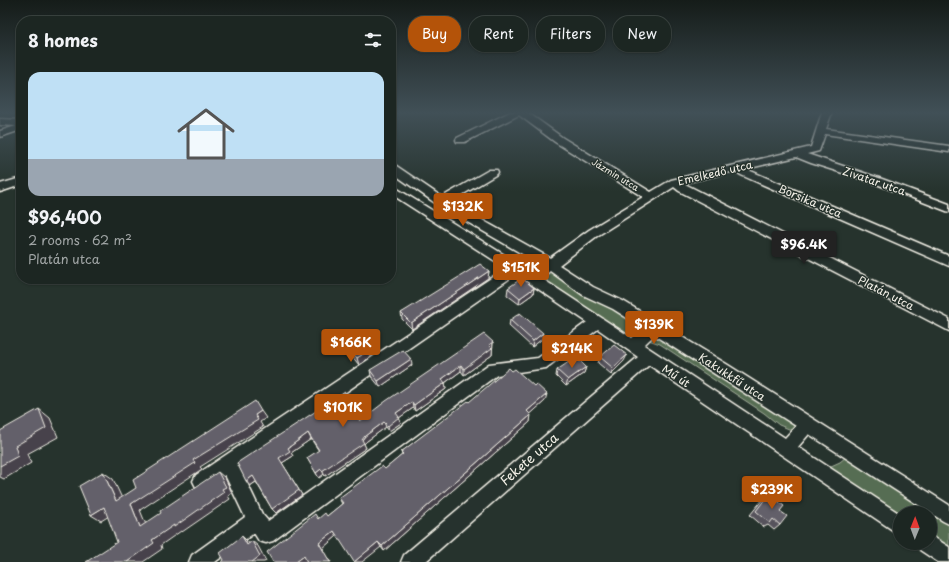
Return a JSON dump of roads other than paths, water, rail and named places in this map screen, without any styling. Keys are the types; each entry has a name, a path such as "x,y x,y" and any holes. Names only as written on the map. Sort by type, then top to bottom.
{"street":[{"name":"Jázmin utca","path":"558,138 650,196"},
{"name":"Emelkedő utca","path":"532,278 549,264 650,196 674,182 799,154 815,149 819,138"},
{"path":"872,138 949,149"},
{"name":"Zivatar utca","path":"799,154 949,208"},
{"name":"Borsika utca","path":"738,168 752,177 949,261"},
{"name":"Kakukkfű utca","path":"396,170 442,202 549,264 588,291 618,305 723,370 949,515"},
{"path":"442,202 493,172"},
{"name":"Platán utca","path":"674,182 683,189 949,325"},
{"path":"0,188 16,183"},
{"name":"Mű út","path":"396,192 532,278 893,520"},
{"path":"202,481 516,268"},
{"path":"228,463 256,520 266,534 494,369 541,364 597,322"},
{"path":"632,346 643,338 652,327"},
{"name":"Fekete utca","path":"411,562 648,357"},
{"path":"786,449 807,425"},
{"path":"199,562 256,520"},
{"path":"937,550 949,558"}]}
